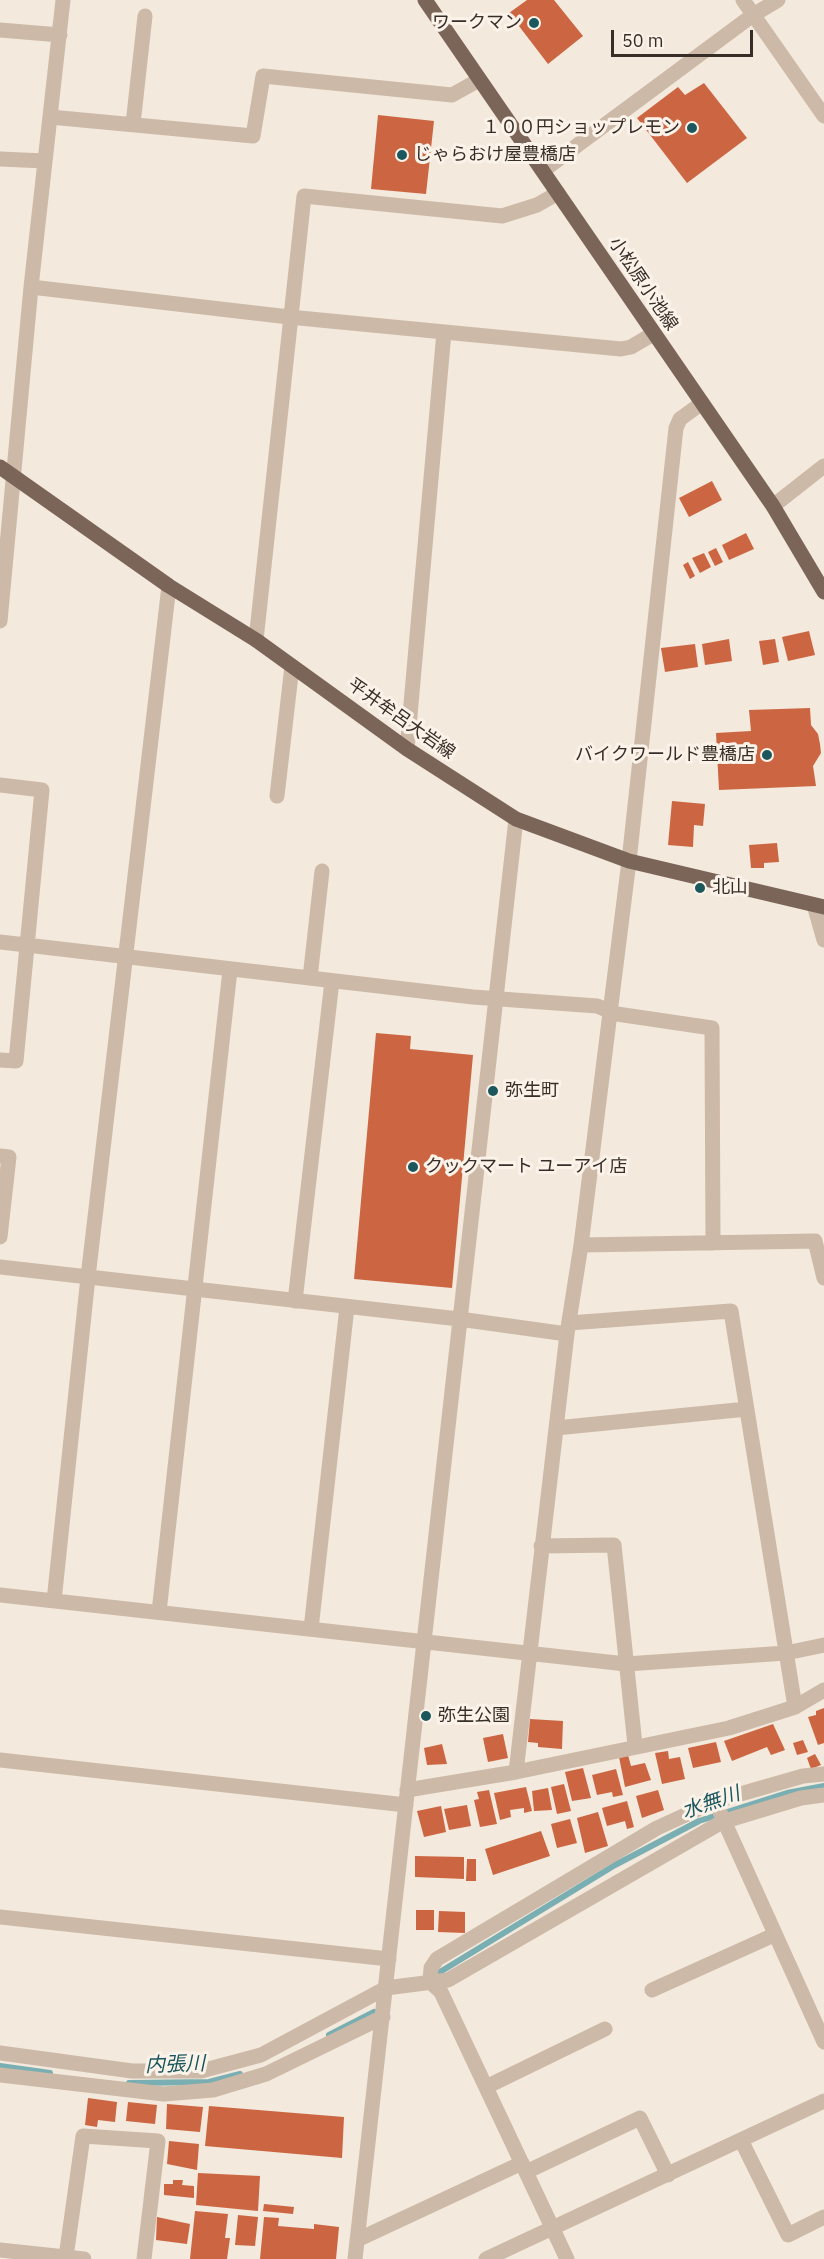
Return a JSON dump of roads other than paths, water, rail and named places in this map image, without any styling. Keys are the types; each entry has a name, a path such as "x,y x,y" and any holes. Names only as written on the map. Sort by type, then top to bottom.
{"main road":[{"name":"小松原小池線","path":"427,1 773,506 824,592"},
{"name":"平井牟呂大岩線","path":"0,467 169,586 256,640 407,749 516,819 629,861 819,906"}],"street":[{"path":"0,621 31,287 63,0"},
{"path":"743,0 824,116"},
{"path":"544,171 753,15 778,0"},
{"path":"133,124 145,16"},
{"path":"0,30 60,35"},
{"path":"50,117 253,136 263,76 452,95 479,80"},
{"path":"0,159 45,161"},
{"path":"256,640 289,316 304,196 502,216 537,205 558,193"},
{"path":"31,287 289,316 621,349 631,347 653,334"},
{"path":"407,749 444,332"},
{"path":"516,1772 541,1546 629,861 676,428 680,419 702,403"},
{"path":"773,506 824,466"},
{"path":"54,1601 88,1277 169,586"},
{"path":"277,796 292,666"},
{"path":"0,785 42,790 16,1061 0,1060"},
{"path":"355,2259 516,819"},
{"path":"310,978 322,871"},
{"path":"819,906 824,940"},
{"path":"0,942 473,997 496,996 597,1006 616,1014 712,1028 713,1243"},
{"path":"159,1612 230,970"},
{"path":"295,1301 332,981"},
{"path":"0,1156 9,1157 0,1237"},
{"path":"581,1245 815,1241 824,1278"},
{"path":"0,1267 346,1307 568,1329 731,1311 795,1707"},
{"path":"311,1629 346,1307"},
{"path":"556,1428 747,1409"},
{"path":"541,1546 614,1545 635,1745"},
{"path":"0,1595 626,1664 786,1653 824,1645"},
{"path":"0,1760 406,1797 635,1745 729,1728 795,1707 824,1690"},
{"path":"430,1982 431,1968 437,1959 657,1828 717,1801 803,1776 824,1774"},
{"path":"0,2054 132,2072 201,2071 261,2055 386,1988 448,1980 722,1822 801,1798 824,1795"},
{"path":"717,1801 722,1822 824,2042"},
{"path":"0,1917 389,1959"},
{"path":"652,1990 774,1935"},
{"path":"430,1982 441,1992 567,2259"},
{"path":"0,2075 164,2094 213,2090 266,2074 383,2017"},
{"path":"486,2087 605,2029"},
{"path":"486,2259 824,2101"},
{"path":"357,2240 640,2118 668,2175"},
{"path":"66,2257 82,2136 158,2140 144,2259"},
{"path":"741,2140 788,2235 824,2217"},
{"path":"0,2250 84,2259"}],"waterway":[{"name":"水無川","path":"440,1972 615,1865 699,1821 787,1793 824,1786"},
{"name":"内張川","path":"329,2035 374,2012"},
{"name":"内張川","path":"0,2066 50,2073"},
{"name":"内張川","path":"129,2083 209,2082 240,2074"}],"place":[{"name":"ワークマン","path":"534,23"},
{"name":"１００円ショップレモン","path":"692,128"},
{"name":"じゃらおけ屋豊橋店","path":"402,155"},
{"name":"バイクワールド豊橋店","path":"767,755"},
{"name":"北山","path":"700,888"},
{"name":"弥生町","path":"493,1091"},
{"name":"クックマート ユーアイ店","path":"413,1167"},
{"name":"弥生公園","path":"426,1716"}]}
